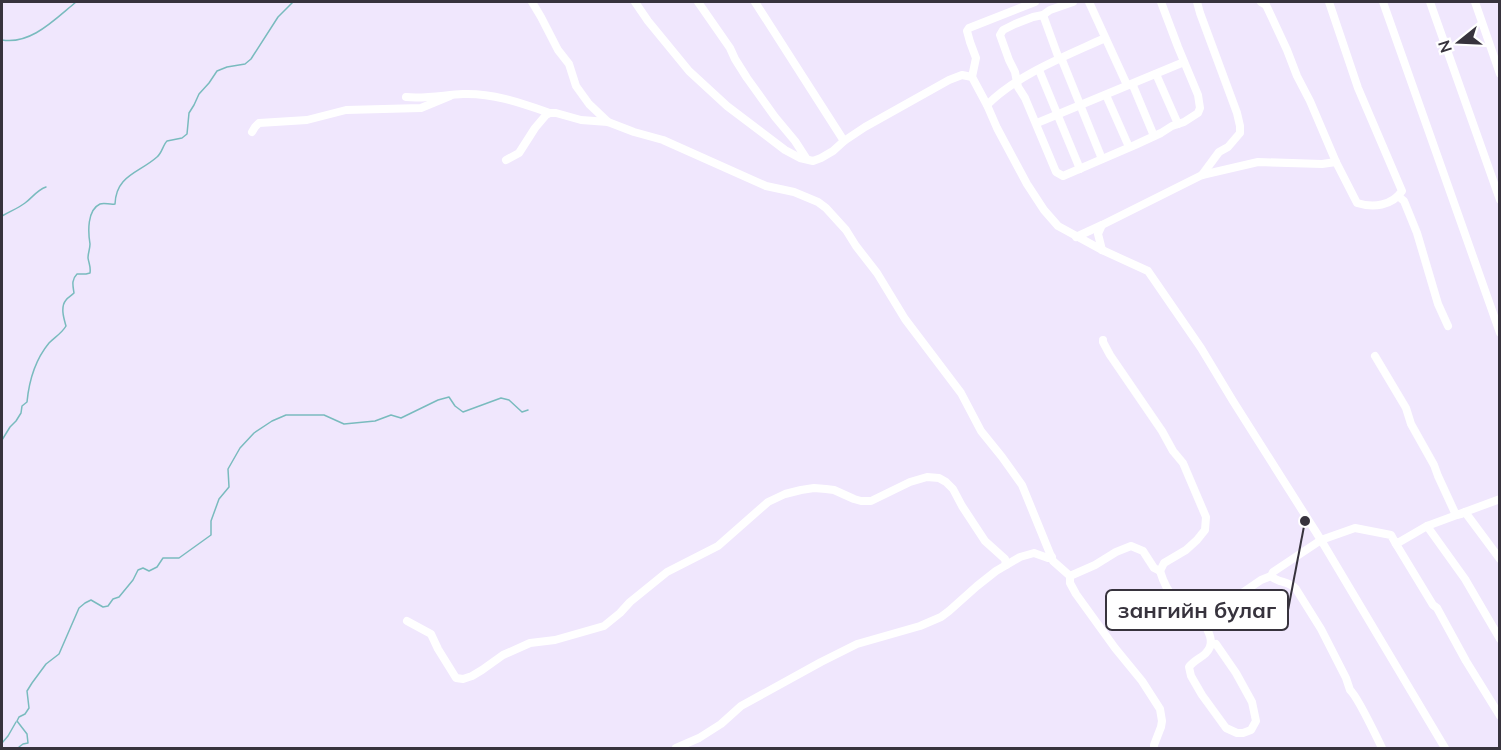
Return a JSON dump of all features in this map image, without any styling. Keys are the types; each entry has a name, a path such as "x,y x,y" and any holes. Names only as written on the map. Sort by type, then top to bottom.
{"street":[{"path":"532,2 558,50 569,64 576,86 589,104 608,122"},
{"path":"637,2 648,21 689,71 727,106 792,155 813,161 833,151 865,127 949,80 962,75 972,77"},
{"path":"698,2 730,48 747,78 806,158"},
{"path":"755,2 844,141"},
{"path":"1035,2 969,28 967,31 976,58 972,77 1027,184 1058,226 1148,271 1201,348 1321,540 1444,748"},
{"path":"1073,2 1015,24 1003,30 1000,35 1015,72 1018,87 1037,123 1056,172 1063,176 1154,136 1198,113 1200,108 1198,95 1161,2"},
{"path":"1089,2 1127,85 1133,85 1154,136"},
{"path":"1197,2 1240,126 1240,133 1228,147 1219,152 1202,176"},
{"path":"1261,2 1266,5 1336,162 1357,202 1367,206 1385,204 1402,191 1358,88 1329,2"},
{"path":"1383,2 1500,333"},
{"path":"1430,2 1500,200"},
{"path":"1475,2 1500,75"},
{"path":"1043,15 1059,59 1062,60 1102,159"},
{"path":"987,105 1016,82 1105,38"},
{"path":"1037,123 1184,62"},
{"path":"1039,70 1080,169"},
{"path":"1156,74 1178,123"},
{"path":"406,97 464,94 499,96 550,113 581,120 608,122 663,140 766,186 810,198 826,208 846,230 877,273 905,319 962,393 986,438 1022,485 1053,561 1070,576 1070,584 1076,594 1142,681 1160,709 1162,721 1154,748"},
{"path":"1106,94 1129,147"},
{"path":"252,132 259,123 307,120 346,110 421,108 450,96"},
{"path":"506,160 519,153 535,129 550,113"},
{"path":"1076,237 1202,176 1258,162 1322,164 1336,162"},
{"path":"1398,196 1404,201 1417,233 1438,303 1448,326"},
{"path":"1102,225 1098,234 1102,250"},
{"path":"1103,340 1110,355 1183,463 1206,517 1205,530 1197,540 1186,550 1164,563 1160,570 1173,598 1184,608 1200,613 1242,593 1321,540 1355,528 1391,535 1500,716"},
{"path":"1375,356 1406,408 1411,424 1434,465 1456,515 1463,513"},
{"path":"407,621 431,634 456,678 463,679 482,670 503,655 530,643 555,640 604,626 667,572 718,546 762,506 776,497 819,488 834,490 861,501 871,501 901,486 927,477 939,478 953,489 986,541 1005,559 1006,565"},
{"path":"1396,544 1427,526 1500,499"},
{"path":"1463,513 1500,558"},
{"path":"1427,526 1465,579 1500,639"},
{"path":"1070,576 1131,546 1143,551 1154,568 1160,570"},
{"path":"676,748 716,728 741,706 820,662 857,644 920,626 941,617 970,591 1020,557 1034,553 1048,558 1052,557"},
{"path":"1270,576 1293,585 1296,589 1321,628 1350,690 1382,748"},
{"path":"1200,613 1211,644 1208,651 1192,662 1189,667 1191,676 1226,728 1237,733 1248,732 1256,721 1252,702 1216,644"}],"waterway":[{"path":"2,40 13,41 33,35 76,2"},
{"path":"2,440 21,413 22,406 27,402 29,386 40,356 66,326 63,306 74,293 74,279 77,274 90,273 89,228 93,211 100,204 115,204 116,194 124,181 157,157 167,141 182,138 187,134 189,113 199,94 217,71 245,64 251,59 278,17 293,2"},
{"path":"2,216 22,205 46,187"},
{"path":"19,748 28,743 27,734 17,721 29,708 27,691 46,664 59,654 79,608 91,600 103,607 108,606 113,599 119,597 138,570 143,568 149,571 157,567 163,558 179,558 211,535 211,521 219,499 229,487 228,469 240,448 254,433 272,421 286,415 324,415 344,424 375,421 391,415 401,418 449,397 463,412 501,398 509,400 522,412 528,410"},
{"path":"2,743 16,722"}],"place":[{"name":"зангийн булаг","path":"1305,521"}]}
